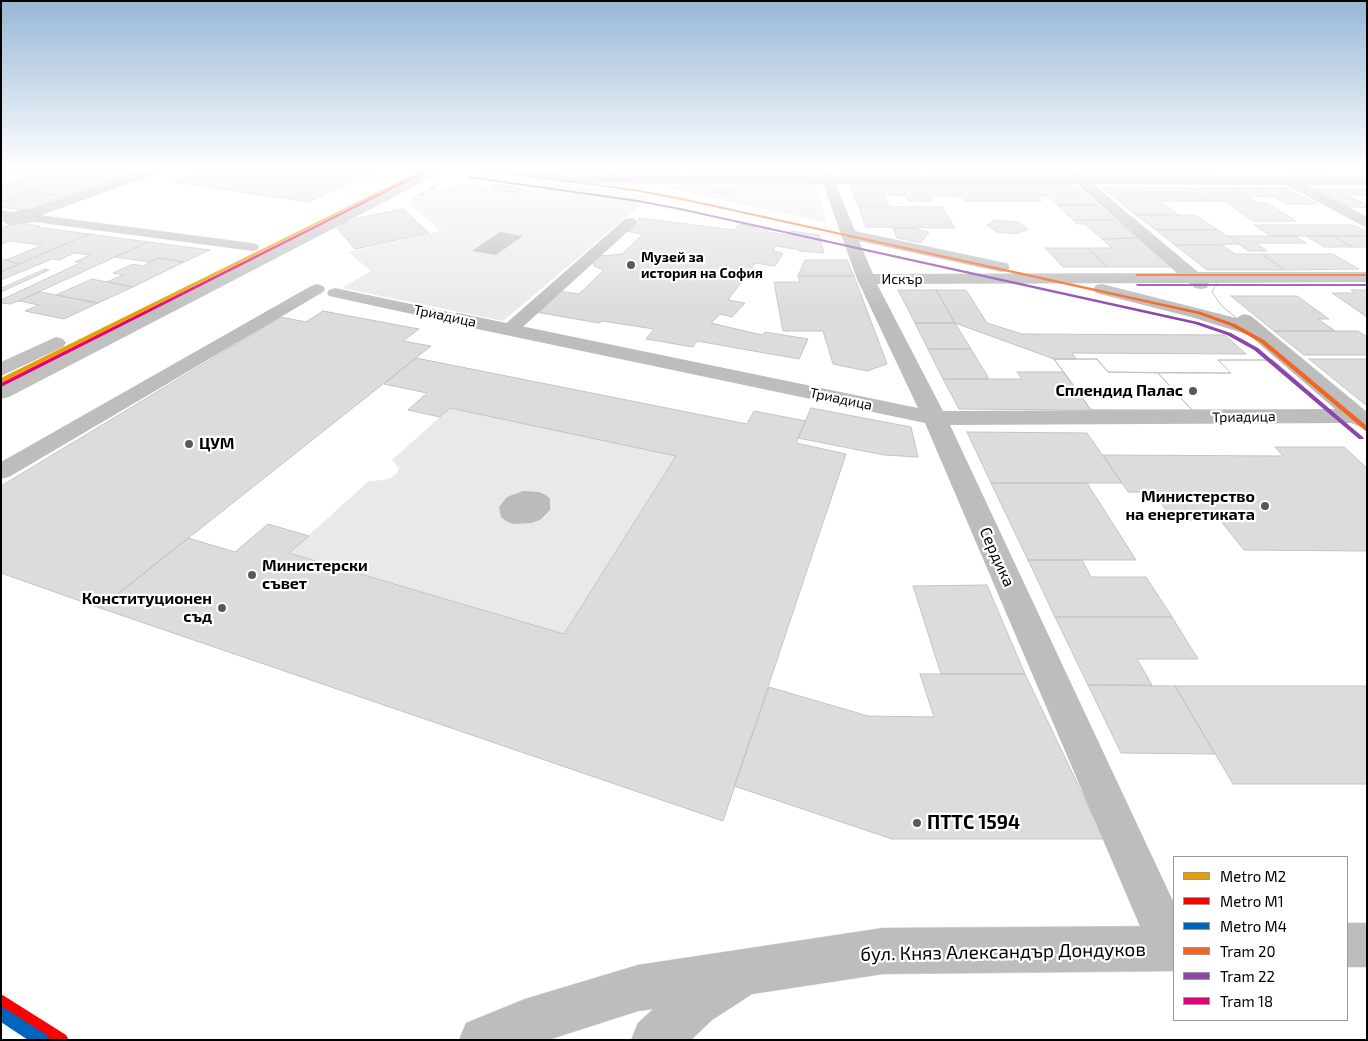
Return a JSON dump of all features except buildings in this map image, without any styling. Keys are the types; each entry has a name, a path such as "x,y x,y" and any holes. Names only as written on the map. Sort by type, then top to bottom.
{"main road":[{"path":"1,370 316,216"},
{"path":"1,392 343,216"}],"street":[{"path":"7,219 33,216 252,247"},
{"name":"Сердика","path":"842,216 866,279 935,418 1173,948"},
{"path":"1121,216 1362,420"},
{"path":"1353,216 1367,223"},
{"path":"510,330 630,222"},
{"name":"Искър","path":"849,234 1198,312 1258,332"},
{"name":"Искър","path":"866,279 1367,277"},
{"name":"Триадица","path":"1,472 326,291 935,418 1362,420"},
{"path":"1348,945 1367,945"},
{"name":"бул. Княз Александър Дондуков","path":"483,1040 525,1023 638,988 882,951 1173,948"},
{"path":"655,1040 695,1003 747,970"}],"shaded area":[{"path":"423,216 628,216 503,321 342,288 371,271 348,252 441,231"},
{"path":"794,216 825,216 827,223"},
{"path":"500,232 523,236 496,255 472,251"},
{"path":"450,408 676,456 564,634 289,553 369,481 391,478 397,473 399,468 392,460"},
{"path":"523,491 539,492 546,495 550,499 550,510 540,520 531,523 513,524 506,521 501,517 499,507 507,497"}],"tram line":[{"name":"18","path":"1,385 338,216"},
{"name":"22","path":"710,216 1196,323 1229,334 1256,349 1361,438"},
{"name":"20","path":"757,216 1199,313 1233,325 1262,341 1367,430"},
{"name":"20","path":"1138,275 1367,275"},
{"path":"1257,275 1224,279 1217,282 1212,292 1221,305 1272,349"},
{"name":"22","path":"1138,285 1367,285"}],"metro line":[{"name":"M2","path":"1,381 333,216"},
{"name":"M1","path":"1,1001 61,1040"},
{"name":"M4","path":"1,1013 42,1040"}],"place":[{"name":"Музей за история на София","path":"631,265"},
{"name":"Сплендид Палас","path":"1193,391"},
{"name":"ЦУМ","path":"189,444"},
{"name":"Министерство на енергетиката","path":"1265,506"},
{"name":"Министерски съвет","path":"252,575"},
{"name":"Конституционен съд","path":"222,608"},
{"name":"ПТТС 1594","path":"917,823"}]}
